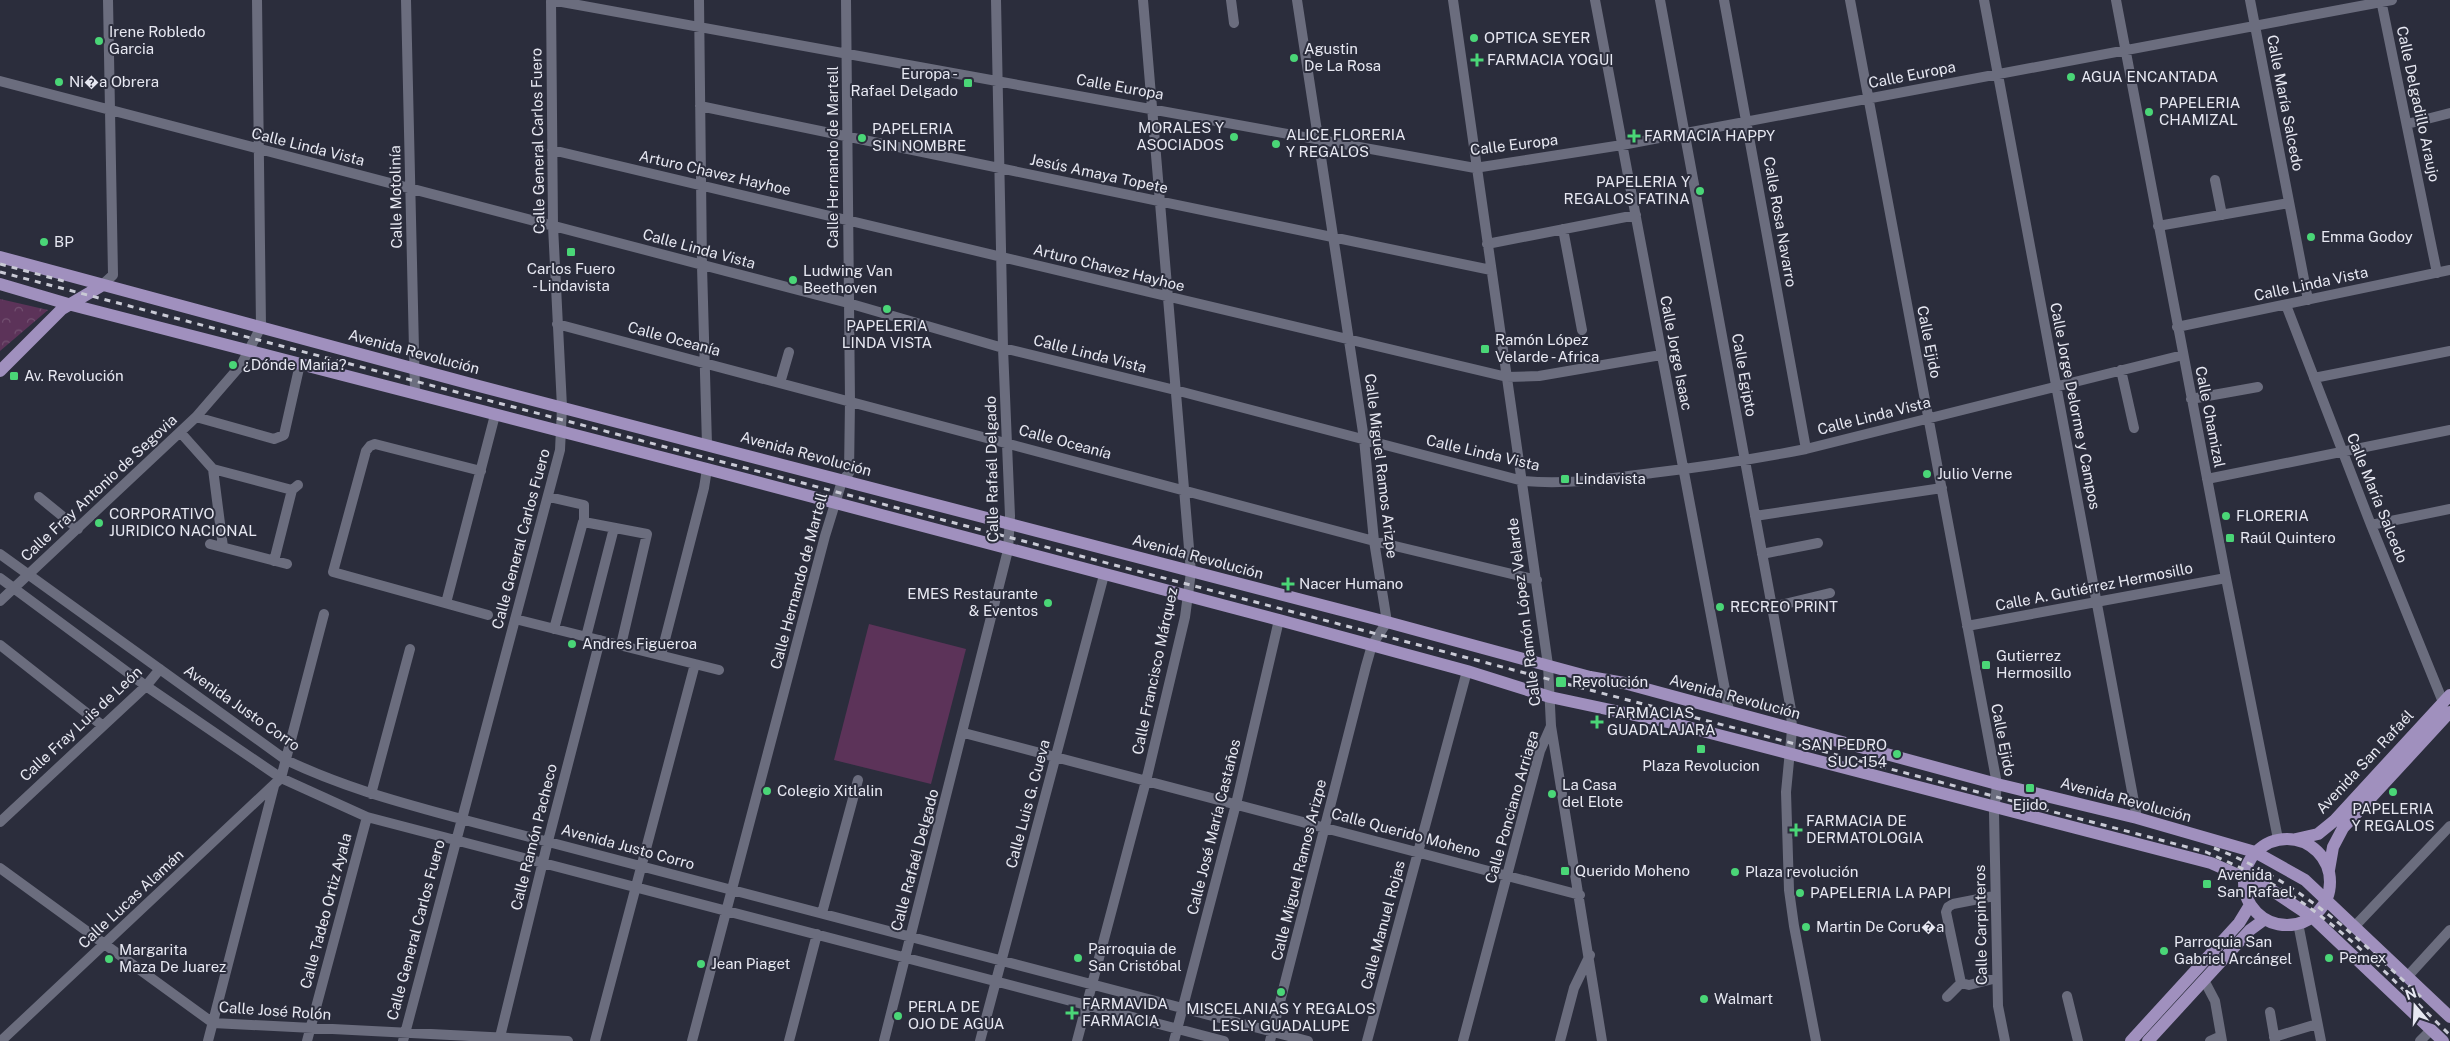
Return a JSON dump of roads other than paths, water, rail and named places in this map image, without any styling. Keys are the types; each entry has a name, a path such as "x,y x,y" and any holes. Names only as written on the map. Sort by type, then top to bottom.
{"main road":[{"name":"Avenida Revolución","path":"0,257 101,286 415,369 1729,711 1792,730 1997,784 2137,818 2255,852 2306,880 2450,1018"},
{"path":"0,284 68,304 707,469 1279,620 1467,671 1550,697 1672,723 1789,755 2211,863 2282,896 2312,916 2443,1041"},
{"path":"0,371 68,304 101,286"},
{"name":"Avenida San Rafaél","path":"2296,839 2318,834 2334,821 2448,703"},
{"name":"Avenida San Rafaél","path":"2326,901 2330,888 2329,870 2334,847 2343,828 2448,703"},
{"path":"2326,901 2312,916 2298,923 2280,924 2265,919 2250,905 2246,896 2244,878 2245,868 2255,852 2265,844 2278,839 2296,839 2313,847 2321,854 2329,870"},
{"path":"2130,1041 2240,923 2250,905"},
{"path":"2148,1041 2160,1035 2204,980 2250,930 2265,919"}],"street":[{"path":"101,286 113,274 108,0"},
{"name":"Calle Fray Antonio de Segovia","path":"0,601 196,417 241,365 261,327 257,0"},
{"name":"Calle Motolinía","path":"406,0 415,394"},
{"name":"Calle Europa","path":"551,0 1475,168 1622,145 2385,0"},
{"name":"Calle General Carlos Fuero","path":"404,1037 455,840 549,497 562,432 553,226 551,0"},
{"path":"699,0 702,266 707,444"},
{"name":"Calle Hernando de Martell","path":"692,1041 835,503 842,481 848,473 850,401 846,0"},
{"name":"Calle Rafaél Delgado","path":"884,1041 964,733 1008,550 1010,524 1003,348 996,0"},
{"name":"Calle Francisco Márquez","path":"1077,1041 1146,781 1188,597 1191,572 1143,0"},
{"path":"1231,0 1234,23"},
{"name":"Calle Miguel Ramos Arizpe","path":"1272,1036 1372,645 1387,622 1374,541 1364,439 1297,0"},
{"name":"Calle Ramón López Velarde","path":"1453,0 1475,168 1537,580 1548,665 1551,726 1590,955 1602,1041"},
{"name":"Calle Jorge Isaac","path":"1594,0 1729,711"},
{"name":"Calle Egipto","path":"1660,0 1791,710 1792,730 1786,792 1789,890 1816,1041"},
{"name":"Calle Rosa Navarro","path":"1724,0 1806,448"},
{"name":"Calle Ejido","path":"1850,0 1997,784 1994,807"},
{"name":"Calle Jorge Delorme y Campos","path":"1984,0 2137,818"},
{"name":"Calle Chamizal","path":"2116,0 2191,399 2278,839"},
{"name":"Calle María Salcedo","path":"2250,0 2308,300"},
{"name":"Calle Delgadillo Araujo","path":"2385,0 2406,124 2437,273"},
{"name":"Calle Linda Vista","path":"0,81 848,304 1003,348 1175,390 1523,481 1552,484 1590,481 1744,461 1806,448 2183,355"},
{"name":"Jesús Amaya Topete","path":"700,106 1159,203 1491,270"},
{"path":"2406,124 2450,113"},
{"name":"Arturo Chavez Hayhoe","path":"552,150 1507,377 1539,376 1661,355"},
{"path":"2215,180 2222,215"},
{"path":"2158,226 2289,203"},
{"path":"1487,244 1636,215"},
{"path":"1563,229 1582,330"},
{"name":"Calle Linda Vista","path":"2178,327 2450,270"},
{"name":"Calle María Salcedo","path":"2286,304 2371,525 2448,703"},
{"name":"Calle Oceanía","path":"558,324 1183,488 1374,541 1537,580"},
{"path":"2314,378 2450,351"},
{"path":"780,383 789,352"},
{"name":"Calle Fray Antonio de Segovia","path":"196,417 280,439 284,435 300,364"},
{"path":"2121,370 2134,428"},
{"path":"2191,399 2258,387"},
{"path":"446,603 495,415"},
{"path":"2207,479 2450,430"},
{"path":"180,432 213,469 223,548"},
{"path":"481,471 374,444 370,446 366,451 333,572 488,615"},
{"path":"213,469 295,487 274,561"},
{"path":"661,655 704,488 707,469"},
{"path":"1755,516 1942,488"},
{"path":"39,497 78,529"},
{"path":"549,497 584,505 583,522 554,629"},
{"path":"2371,525 2450,509"},
{"path":"583,522 647,534 621,645"},
{"path":"586,637 614,528"},
{"path":"1762,554 1818,543"},
{"path":"210,544 287,564"},
{"name":"Avenida Justo Corro","path":"0,554 286,760 330,780 371,794 461,819 1183,1008 1272,1036 1308,1041"},
{"name":"Calle Luis G. Cueva","path":"980,1041 1104,575"},
{"path":"0,578 278,782 366,817 1224,1041"},
{"name":"Calle A. Gutiérrez Hermosillo","path":"1967,626 2226,578"},
{"path":"1772,607 1830,594"},
{"path":"208,1041 278,782 286,760 324,614"},
{"path":"516,619 719,670"},
{"name":"Calle José María Castaños","path":"1174,1041 1236,804 1279,620"},
{"name":"Calle Ramón Pacheco","path":"500,1039 542,863 600,640"},
{"path":"0,645 103,726"},
{"path":"371,794 410,649"},
{"path":"596,1041 695,664"},
{"name":"Calle Fray Luis de León","path":"0,822 146,686 160,669"},
{"name":"Calle Manuel Rojas","path":"1367,1041 1467,671"},
{"name":"Calle Ponciano Arriaga","path":"1463,1041 1540,751 1551,726"},
{"name":"Calle Querido Moheno","path":"964,733 1580,895"},
{"path":"822,914 858,780"},
{"name":"Calle Lucas Alamán","path":"1,1041 278,782"},
{"name":"Calle Carpinteros","path":"1994,807 1994,896 1998,1006 2005,1041"},
{"name":"Calle Tadeo Ortiz Ayala","path":"308,1041 366,817"},
{"path":"2354,927 2450,826"},
{"name":"Calle José Rolón","path":"0,868 213,1023 311,1028 404,1037 568,1041"},
{"path":"1962,982 1946,912 1948,907 1994,896"},
{"path":"2298,923 2321,1041"},
{"path":"2407,976 2450,930"},
{"path":"788,1041 817,934"},
{"path":"1560,1041 1574,988 1590,955"},
{"path":"1962,982 1969,985 1997,978"},
{"path":"2204,980 2215,1001 2222,1038 2210,1041"},
{"path":"1947,997 1962,982"},
{"path":"2067,996 2078,1041"},
{"path":"2270,1012 2275,1039 2317,1024"},
{"path":"2420,1041 2431,1030"}],"railway":[{"path":"0,264 67,282"},
{"path":"0,272 2206,852 2275,886 2314,911 2367,955 2450,1035"},
{"path":"2214,848 2245,861 2300,894 2349,932 2421,997"}],"place":[{"name":"OPTICA SEYER","path":"1474,38"},
{"name":"Irene Robledo Garcia","path":"99,41"},
{"name":"Agustin De La Rosa","path":"1294,58"},
{"name":"FARMACIA YOGUI","path":"1477,60"},
{"name":"AGUA ENCANTADA","path":"2071,77"},
{"name":"Ni�a Obrera","path":"59,82"},
{"name":"Europa - Rafael Delgado","path":"968,83"},
{"name":"PAPELERIA CHAMIZAL","path":"2149,112"},
{"name":"FARMACIA HAPPY","path":"1634,136"},
{"name":"MORALES Y ASOCIADOS","path":"1234,137"},
{"name":"PAPELERIA SIN NOMBRE","path":"862,138"},
{"name":"ALICE FLORERIA Y REGALOS","path":"1276,144"},
{"name":"PAPELERIA Y REGALOS FATINA","path":"1700,191"},
{"name":"Emma Godoy","path":"2311,237"},
{"name":"BP","path":"44,242"},
{"name":"Carlos Fuero - Lindavista","path":"571,252"},
{"name":"Ludwing Van Beethoven","path":"793,280"},
{"name":"PAPELERIA LINDA VISTA","path":"887,309"},
{"name":"Ramón López Velarde - Africa","path":"1485,349"},
{"name":"¿Dónde Maria?","path":"233,365"},
{"name":"Av. Revolución","path":"14,376"},
{"name":"Julio Verne","path":"1927,474"},
{"name":"Lindavista","path":"1565,479"},
{"name":"FLORERIA","path":"2226,516"},
{"name":"CORPORATIVO JURIDICO NACIONAL","path":"99,523"},
{"name":"Raúl Quintero","path":"2230,538"},
{"name":"Nacer Humano","path":"1288,584"},
{"name":"EMES Restaurante & Eventos","path":"1048,603"},
{"name":"RECREO PRINT","path":"1720,607"},
{"name":"Andres Figueroa","path":"572,644"},
{"name":"Gutierrez Hermosillo","path":"1986,665"},
{"name":"Revolución","path":"1561,682"},
{"name":"FARMACIAS GUADALAJARA","path":"1597,722"},
{"name":"Plaza Revolucion","path":"1701,749"},
{"name":"SAN PEDRO SUC 154","path":"1897,754"},
{"name":"Ejido","path":"2030,788"},
{"name":"Colegio Xitlalin","path":"767,791"},
{"name":"PAPELERIA Y REGALOS","path":"2393,792"},
{"name":"La Casa del Elote","path":"1552,794"},
{"name":"FARMACIA DE DERMATOLOGIA","path":"1796,830"},
{"name":"Querido Moheno","path":"1565,871"},
{"name":"Plaza revolución","path":"1735,872"},
{"name":"Avenida San Rafael","path":"2207,884"},
{"name":"PAPELERIA LA PAPI","path":"1800,893"},
{"name":"Martin De Coru�a","path":"1806,927"},
{"name":"Parroquia San Gabriel Arcángel","path":"2164,951"},
{"name":"Parroquia de San Cristóbal","path":"1078,958"},
{"name":"Pemex","path":"2329,958"},
{"name":"Margarita Maza De Juarez","path":"109,959"},
{"name":"Jean Piaget","path":"701,964"},
{"name":"MISCELANIAS Y REGALOS LESLY GUADALUPE","path":"1281,992"},
{"name":"Walmart","path":"1704,999"},
{"name":"FARMAVIDA FARMACIA","path":"1072,1013"},
{"name":"PERLA DE OJO DE AGUA","path":"898,1016"}]}
